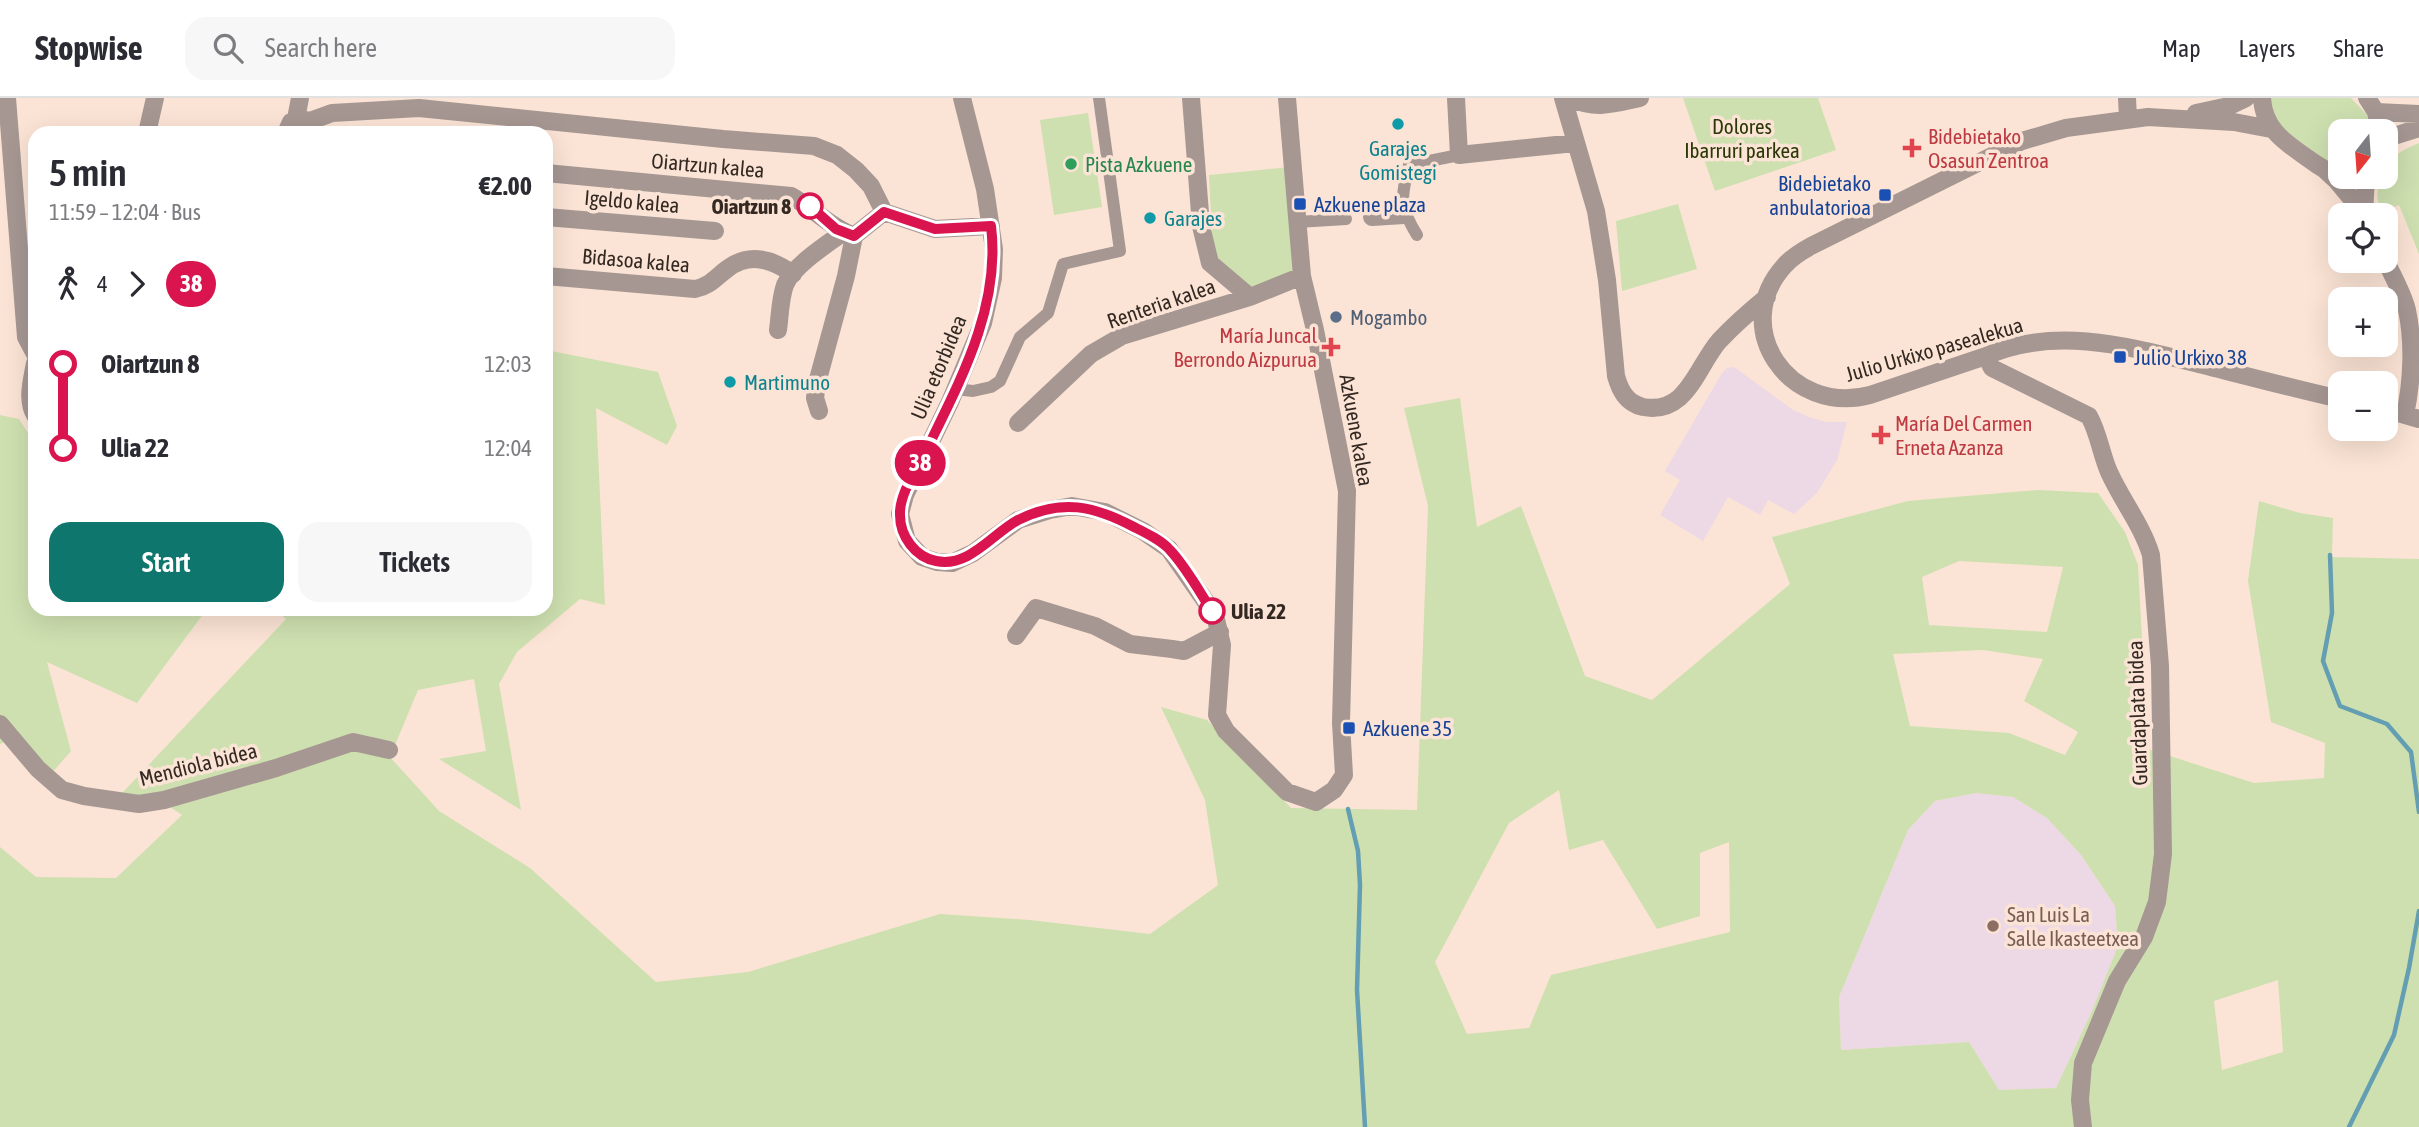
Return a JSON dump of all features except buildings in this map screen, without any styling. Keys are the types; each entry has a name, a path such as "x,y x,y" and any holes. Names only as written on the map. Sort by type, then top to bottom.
{"street":[{"path":"7,98 28,341"},
{"path":"149,126 155,98"},
{"path":"300,98 302,126"},
{"name":"Ulia etorbidea","path":"962,98 985,189 991,226 994,249 990,295 983,323 956,389 905,495 900,514 907,541 922,557 952,563 973,553 1018,520 1072,506 1105,512 1143,531 1169,549 1215,615 1222,645 1217,715 1226,731 1287,792 1316,802"},
{"path":"956,389 973,391 990,387 1000,381 1020,337 1048,313 1063,264 1119,251 1098,98"},
{"path":"1191,98 1202,226 1210,263 1250,297"},
{"name":"Azkuene kalea","path":"1287,98 1301,276 1315,330 1347,491 1341,723 1343,775 1334,790 1316,802"},
{"path":"1456,98 1459,155"},
{"path":"1563,98 1596,211 1607,280 1616,376 1620,390 1628,400 1639,406 1657,408 1674,403 1690,388 1717,344 1731,328 1767,297"},
{"path":"1570,98 1586,105 1602,106 1640,98"},
{"path":"2127,98 2128,119"},
{"name":"Julio Urkixo pasealekua","path":"2175,118 2229,106 2246,98"},
{"path":"2262,98 2271,129 2328,167"},
{"path":"2372,105 2419,114"},
{"path":"304,126 332,113 419,108 814,146 836,155 856,170 871,186 884,212 935,229 991,226"},
{"name":"Julio Urkixo pasealekua","path":"2271,129 2234,122 2175,118 2128,119 2066,128 2010,147 1811,246 1785,265 1767,297 1767,342 1773,356 1791,381 1819,396 1853,399 2004,349 2038,342 2071,340 2132,347 2328,396"},
{"path":"2398,135 2419,128"},
{"path":"1417,236 1404,215 1402,191 1409,165 1459,155 1575,143"},
{"name":"Oiartzun kalea","path":"553,174 790,196 809,206 836,229 849,234"},
{"path":"2343,189 2354,203"},
{"path":"778,330 783,295 793,274 884,212"},
{"path":"1372,217 1404,215"},
{"name":"Igeldo kalea","path":"553,218 715,231"},
{"path":"1297,222 1346,219"},
{"path":"819,411 817,383 846,276 849,234"},
{"name":"Bidasoa kalea","path":"553,277 695,289 711,283 740,260 752,258 773,263 793,274"},
{"path":"2391,273 2406,307 2410,334 2412,417"},
{"name":"Renteria kalea","path":"1018,423 1091,354 1122,336 1133,326 1250,297 1301,276"},
{"name":"Guardaplata bidea","path":"1986,356 1992,368 2089,416 2108,471 2146,537 2151,555 2160,666 2163,853 2157,902 2144,937 2117,981 2082,1063 2080,1100 2083,1127"},
{"path":"1016,636 1036,608 1095,626 1130,643 1184,651 1220,632"},
{"name":"Mendiola bidea","path":"0,724 37,769 62,790 139,804 164,800 276,768 352,742 389,750"}],"shaded area":[{"path":"1734,367 1793,410 1826,422 1847,422 1837,460 1817,493 1794,514 1768,500 1760,515 1728,497 1703,541 1660,515 1680,480 1665,471 1722,373 1727,368"},
{"name":"San Luis La Salle Ikasteetxea","path":"1976,793 2013,797 2047,818 2081,855 2115,906 2118,946 2092,1011 2056,1088 1999,1090 1969,1042 1841,1050 1839,997 1908,830 1935,801"}],"green space":[{"name":"Dolores Ibarruri parkea","path":"1683,98 1818,98 1836,150 1715,191"},
{"path":"2271,98 2351,98 2371,119 2328,119 2328,162 2284,130 2271,110"},
{"path":"1088,113 1102,207 1054,215 1040,120"},
{"path":"2419,143 2419,254 2398,203 2379,203 2377,194 2378,189 2398,189 2398,154"},
{"path":"1289,167 1297,272 1250,293 1218,262 1212,235 1209,175"},
{"path":"1678,204 1697,269 1622,291 1616,221"},
{"path":"553,351 658,372 677,426 667,445 596,408 605,605 580,599 517,652 499,684 521,810 439,759 486,751 474,679 418,690 390,757 439,811 530,868 656,982 748,972 940,914 1030,920 1150,934 1218,885 1205,800 1161,707 1207,720 1291,808 1417,810 1428,506 1404,408 1460,398 1477,527 1521,506 1585,676 1652,700 1790,584 1772,537 1908,501 2038,490 2098,493 2125,532 2138,565 2148,749 2254,783 2324,778 2325,743 2271,722 2248,581 2259,501 2300,513 2333,518 2332,557 2419,559 2419,1127 0,1127 0,847 36,877 116,878 182,815 167,805 109,807 286,619 282,616 553,616","holes":["1959,561 2063,567 2047,632 1929,625 1922,577","1983,650 2043,659 2024,701 2078,732 2065,755 2009,733 1910,726 1893,654","1559,790 1569,850 1603,840 1657,929 1700,916 1700,853 1729,842 1730,932 1551,975 1529,1028 1467,1034 1435,962 1509,823","1976,793 2013,797 2047,818 2081,855 2115,906 2118,946 2092,1011 2056,1088 1999,1090 1969,1042 1841,1050 1839,997 1908,830 1935,801","2278,980 2283,1052 2222,1070 2214,1001"]},
{"path":"0,415 19,419 28,433 28,616 202,616 137,703 47,662 71,751 43,783 4,742 0,744"}],"waterway":[{"path":"2330,555 2332,613 2323,661 2340,706 2387,724 2411,752 2419,812"},
{"path":"1348,809 1358,851 1360,885 1357,990 1365,1127"},
{"path":"2349,1127 2394,1035 2419,911"}],"bus line":[{"name":"38","path":"810,206 836,229 854,236 884,212 941,230 991,226 994,249 993,278 983,323 950,402 905,495 900,514 907,541 922,557 952,563 973,553 1018,520 1050,510 1072,506 1105,512 1143,531 1169,549 1212,611"}],"place":[{"name":"Garajes Gomistegi","path":"1398,124"},
{"name":"Bidebietako Osasun Zentroa","path":"1912,148"},
{"name":"Pista Azkuene","path":"1071,164"},
{"name":"Bidebietako anbulatorioa","path":"1885,195"},
{"name":"Azkuene plaza","path":"1300,204"},
{"name":"Oiartzun 8","path":"810,206"},
{"name":"Garajes","path":"1150,218"},
{"name":"Mogambo","path":"1336,317"},
{"name":"María Juncal Berrondo Aizpurua","path":"1331,347"},
{"name":"Julio Urkixo 38","path":"2120,357"},
{"name":"Martimuno","path":"730,382"},
{"name":"María Del Carmen Erneta Azanza","path":"1881,435"},
{"name":"Ulia 22","path":"1212,611"},
{"name":"Azkuene 35","path":"1349,728"},
{"name":"San Luis La Salle Ikasteetxea","path":"1993,926"}]}
